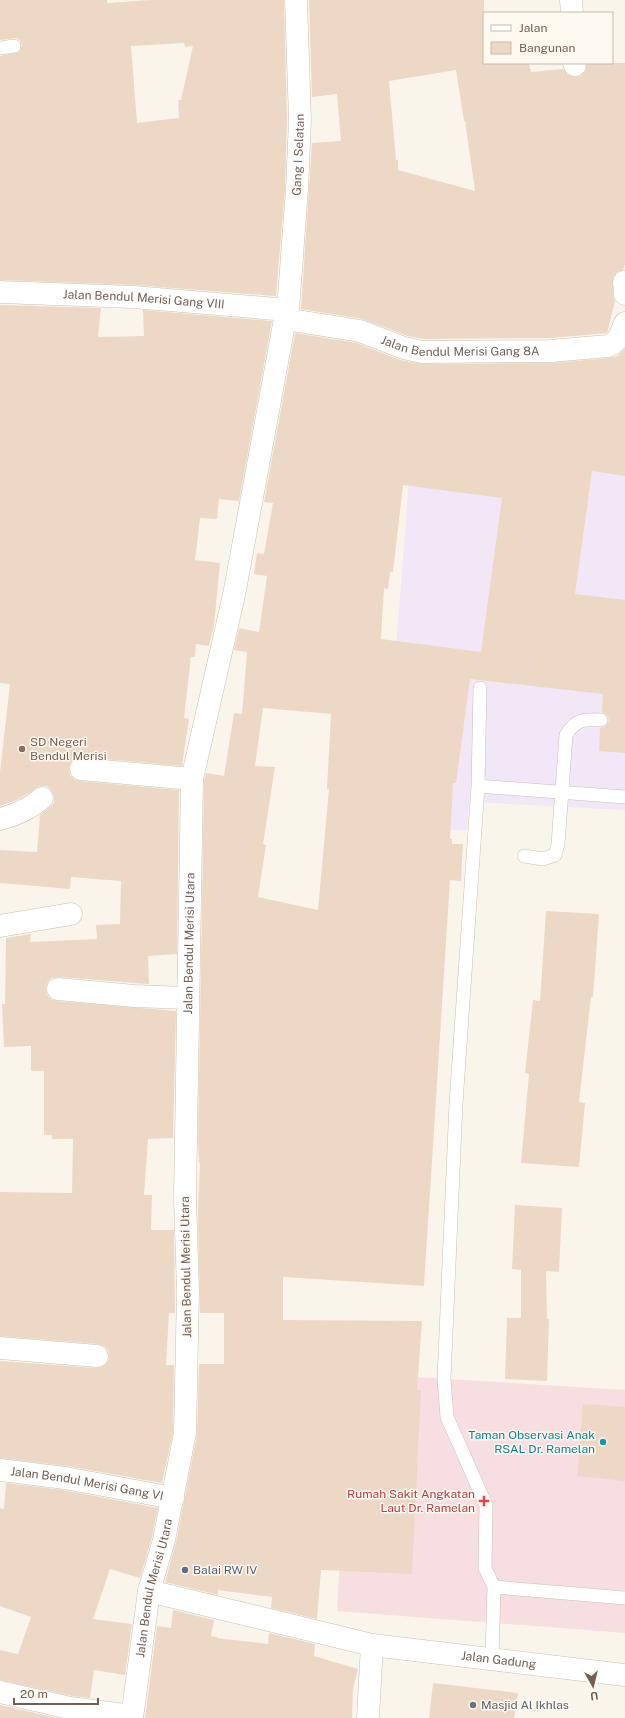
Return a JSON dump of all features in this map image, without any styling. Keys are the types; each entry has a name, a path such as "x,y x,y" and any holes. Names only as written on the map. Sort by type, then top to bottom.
{"street":[{"name":"Gang I Selatan","path":"192,779 234,595 286,314 297,189 300,120 296,0"},
{"path":"571,0 572,12"},
{"path":"624,282 625,294"},
{"name":"Jalan Bendul Merisi Gang VIII","path":"0,292 133,296 286,314"},
{"name":"Jalan Bendul Merisi Gang 8A","path":"286,314 360,331 404,348 422,352 551,351 608,346 614,344 619,339 625,323"},
{"path":"81,769 192,779"},
{"name":"Jalan Bendul Merisi Utara","path":"132,1717 150,1591 164,1540 186,1433 188,1291 185,1198 187,998 192,779"},
{"path":"0,819 15,815 34,806 42,798"},
{"path":"0,926 71,914"},
{"path":"58,989 134,996 187,998"},
{"path":"0,1348 97,1356"},
{"name":"Jalan Bendul Merisi Gang VI","path":"0,1470 65,1478 173,1498"},
{"name":"Jalan Gadung","path":"150,1591 372,1645 625,1675"},
{"path":"368,1718 372,1645"},
{"path":"0,1692 70,1708 132,1717"}],"lane":[{"path":"0,48 14,46"},
{"path":"480,688 478,786 456,1103 444,1379 447,1417 486,1505 485,1568 494,1587 492,1659"},
{"path":"524,856 543,859 555,855 558,844 566,735 571,726 579,722 588,719 601,720"},
{"path":"478,786 625,797"},
{"path":"494,1587 625,1598"}],"shaded area":[{"path":"625,400 625,810 469,802 467,831 382,825 414,418"},
{"name":"Rumah Sakit Angkatan Laut Dr. Ramelan","path":"351,1373 625,1390 625,1633 337,1611"}],"building":[{"path":"0,0 107,0 107,3 151,0 284,0 287,120 285,188 276,296 134,285 0,280 0,56 19,52 22,45 17,38 0,40","holes":["184,43 185,47 193,46 181,100 178,100 179,118 137,123 131,46"]},
{"path":"309,0 484,0 483,64 529,64 531,72 563,69 568,75 575,77 580,76 585,72 587,64 625,63 625,264 623,270 617,272 613,277 613,295 615,301 607,333 550,338 423,339 408,336 362,319 301,309 312,143 341,141 337,94 312,97","holes":["456,70 475,191 398,170 389,81"]},
{"path":"0,305 101,308 98,337 144,336 143,310 272,321 239,501 219,499 217,519 200,518 195,560 220,563 214,625 209,646 196,644 195,657 191,657 184,718 189,719 182,766 82,757 75,758 71,762 69,768 70,775 74,779 80,781 179,790 177,954 148,956 149,984 59,977 52,978 46,987 47,995 51,999 57,1001 176,1011 173,1138 148,1139 144,1195 152,1195 151,1230 174,1230 175,1313 169,1313 166,1365 174,1365 173,1432 162,1483 67,1466 0,1458 0,1361 96,1368 102,1367 107,1363 109,1357 108,1350 104,1346 98,1344 0,1336 0,1192 72,1193 73,1139 52,1139 52,1135 44,1135 44,1071 31,1071 31,1046 4,1047 2,1004 5,1004 6,938 31,934 30,942 97,939 96,925 120,924 121,881 71,877 70,889 0,883 0,850 37,852 40,815 54,803 54,796 47,786 40,786 17,800 0,806 0,772 10,684 0,683"},
{"path":"295,333 357,343 400,360 422,364 552,363 609,358 617,356 625,349 625,476 592,471 575,594 625,600 625,753 599,751 600,728 605,727 609,721 608,716 602,712 603,694 470,679 456,783 453,783 450,839 452,839 452,844 463,844 461,881 450,880 424,1286 283,1277 283,1320 422,1321 417,1390 421,1390 412,1574 321,1570 317,1619 271,1608 272,1597 218,1590 218,1595 165,1582 176,1542 197,1435 199,1364 224,1364 224,1313 200,1313 198,1211 200,1163 198,1141 204,781 206,773 224,776 234,713 242,714 247,652 234,650 239,628 259,632 267,576 254,574 257,553 264,554 273,503 264,502","holes":["403,485 502,498 481,652 381,639 384,588 388,589 390,572 393,572","263,708 331,714 327,789 329,789 318,910 258,897 266,845 263,844 275,767 255,766"]},
{"path":"546,911 599,914 593,997 591,997 579,1102 585,1103 579,1167 521,1163 529,1074 525,1073 533,1000 540,1001"},
{"path":"515,1205 562,1208 559,1272 546,1271 547,1319 549,1319 547,1381 505,1379 507,1318 521,1318 521,1270 512,1269"},
{"name":"Taman Observasi Anak RSAL Dr. Ramelan","path":"583,1404 625,1407 625,1481 577,1476"},
{"path":"6,1483 63,1490 158,1508 152,1537 140,1578 110,1569 93,1619 132,1624 125,1675 94,1670 90,1698 72,1696 0,1680 0,1650 18,1654 31,1617 0,1606 0,1508 4,1509"},
{"path":"173,1610 214,1620 211,1636 217,1638 268,1644 269,1633 315,1644 314,1656 358,1669 353,1689 352,1718 145,1718 157,1626 171,1628"},
{"name":"Masjid Al Ikhlas","path":"433,1683 518,1693 514,1718 429,1718"},
{"path":"0,1705 58,1718 0,1718"}],"place":[{"name":"SD Negeri Bendul Merisi","path":"22,749"},
{"name":"Taman Observasi Anak RSAL Dr. Ramelan","path":"603,1442"},
{"name":"Rumah Sakit Angkatan Laut Dr. Ramelan","path":"484,1501"},
{"name":"Balai RW IV","path":"185,1570"},
{"name":"Masjid Al Ikhlas","path":"473,1705"}]}
